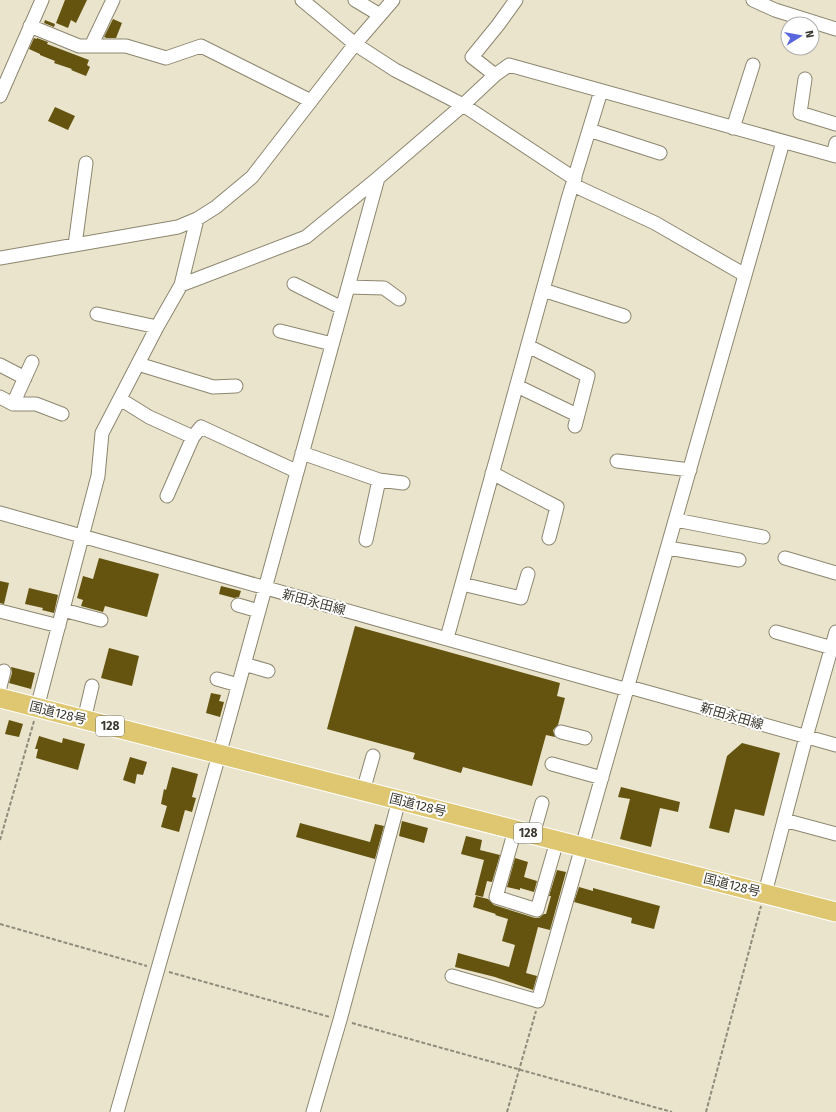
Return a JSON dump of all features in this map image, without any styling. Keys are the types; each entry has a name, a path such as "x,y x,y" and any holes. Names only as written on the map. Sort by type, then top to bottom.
{"highway":[{"name":"国道128号","path":"0,698 836,912"}],"street":[{"path":"0,96 42,0"},
{"path":"91,46 113,0"},
{"path":"302,0 355,44 395,70 463,105 574,182 655,223 745,275"},
{"path":"355,0 380,15"},
{"path":"0,258 178,227 197,219 216,207 252,177 355,44 393,0"},
{"path":"495,75 472,57 516,0"},
{"path":"753,0 774,10 836,29"},
{"path":"30,26 79,46 126,46 166,58 201,46 311,101"},
{"path":"181,285 306,237 378,178 463,105 495,75 509,65 783,142 835,152"},
{"path":"733,128 753,65"},
{"path":"805,79 800,113 836,124"},
{"path":"447,638 543,290 601,91"},
{"path":"589,130 660,153"},
{"path":"452,976 538,1001 783,142"},
{"path":"75,245 86,163"},
{"path":"117,1112 259,611 378,178"},
{"path":"37,708 98,476 102,433 157,327 181,285 197,219"},
{"path":"294,284 342,308"},
{"path":"348,287 384,288 399,299"},
{"path":"543,290 624,316"},
{"path":"97,314 157,327"},
{"path":"280,331 332,344"},
{"path":"517,386 576,421 588,376 528,346"},
{"path":"13,404 32,362"},
{"path":"138,364 213,387 236,386"},
{"path":"0,365 25,378"},
{"path":"0,397 13,404 36,404 62,414"},
{"path":"120,399 149,417 193,437"},
{"path":"167,496 193,437 201,427 296,472"},
{"path":"302,453 379,480 403,483"},
{"path":"617,461 690,470"},
{"path":"492,473 557,506 549,538"},
{"path":"366,540 379,480"},
{"name":"新田永田線","path":"0,513 265,588 836,745"},
{"path":"676,520 763,537"},
{"path":"668,548 739,560"},
{"path":"785,558 836,573"},
{"path":"462,584 521,598 528,574"},
{"path":"238,605 259,611"},
{"path":"63,610 100,620"},
{"path":"0,611 59,626"},
{"path":"776,632 834,649"},
{"path":"765,893 806,737 834,649 836,632"},
{"path":"244,664 268,671"},
{"path":"0,687 4,671"},
{"path":"218,680 238,685"},
{"path":"84,720 92,686"},
{"path":"561,732 585,738"},
{"path":"364,791 373,756"},
{"path":"552,764 602,778"},
{"path":"314,1112 399,800"},
{"path":"542,803 524,832 496,897 537,910 557,841"},
{"path":"784,820 836,834"}],"path":[{"path":"0,840 37,708"},
{"path":"706,1112 765,893"},
{"path":"508,1112 538,1001"}],"building":[{"path":"65,0 87,0 76,23 71,20 68,28 56,23"},
{"path":"113,19 122,23 116,38 104,37"},
{"path":"45,20 55,24 54,27 44,23"},
{"path":"34,38 48,42 47,44 89,60 87,65 90,67 86,76 71,70 72,69 54,63 55,61 29,49"},
{"path":"55,107 75,116 68,130 48,121"},
{"path":"99,558 159,574 147,617 105,606 103,612 81,606 83,600 77,598 83,576 93,579"},
{"path":"0,581 9,583 4,604 0,603"},
{"path":"221,586 241,591 239,597 234,598 219,594"},
{"path":"29,588 58,595 54,613 42,610 43,608 25,604"},
{"path":"355,626 560,683 557,696 565,698 558,725 553,730 555,737 546,735 532,786 463,767 461,773 413,759 415,753 327,729"},
{"path":"109,648 139,656 132,686 101,678"},
{"path":"11,667 35,673 31,689 9,683 12,673"},
{"path":"211,693 221,695 219,701 224,702 220,717 206,713"},
{"path":"9,720 23,724 19,737 5,734"},
{"path":"39,736 62,743 63,738 85,744 78,770 36,758 38,749 35,749"},
{"path":"742,743 780,753 764,816 735,809 729,833 709,828 727,756"},
{"path":"130,757 147,762 143,775 137,774 135,784 123,780"},
{"path":"172,767 198,774 192,797 196,798 192,812 185,810 179,832 161,827 167,806 161,804 164,789 166,790"},
{"path":"621,787 680,802 678,812 660,808 651,847 620,839 630,799 618,797"},
{"path":"402,821 428,828 424,843 399,836"},
{"path":"300,823 370,842 375,824 384,826 375,859 296,837"},
{"path":"466,836 482,840 480,850 500,855 492,882 487,881 483,897 475,895 484,860 461,854"},
{"path":"515,858 528,862 524,877 537,881 534,892 520,888 520,890 507,887"},
{"path":"557,870 566,872 550,930 538,927 526,973 537,976 533,990 495,977 455,967 458,953 509,967 515,945 502,941 508,919 473,907 476,896 488,899 494,905 539,918 546,914 551,896 549,896"},
{"path":"579,887 593,891 593,888 660,906 654,929 631,923 632,918 574,902"}]}
